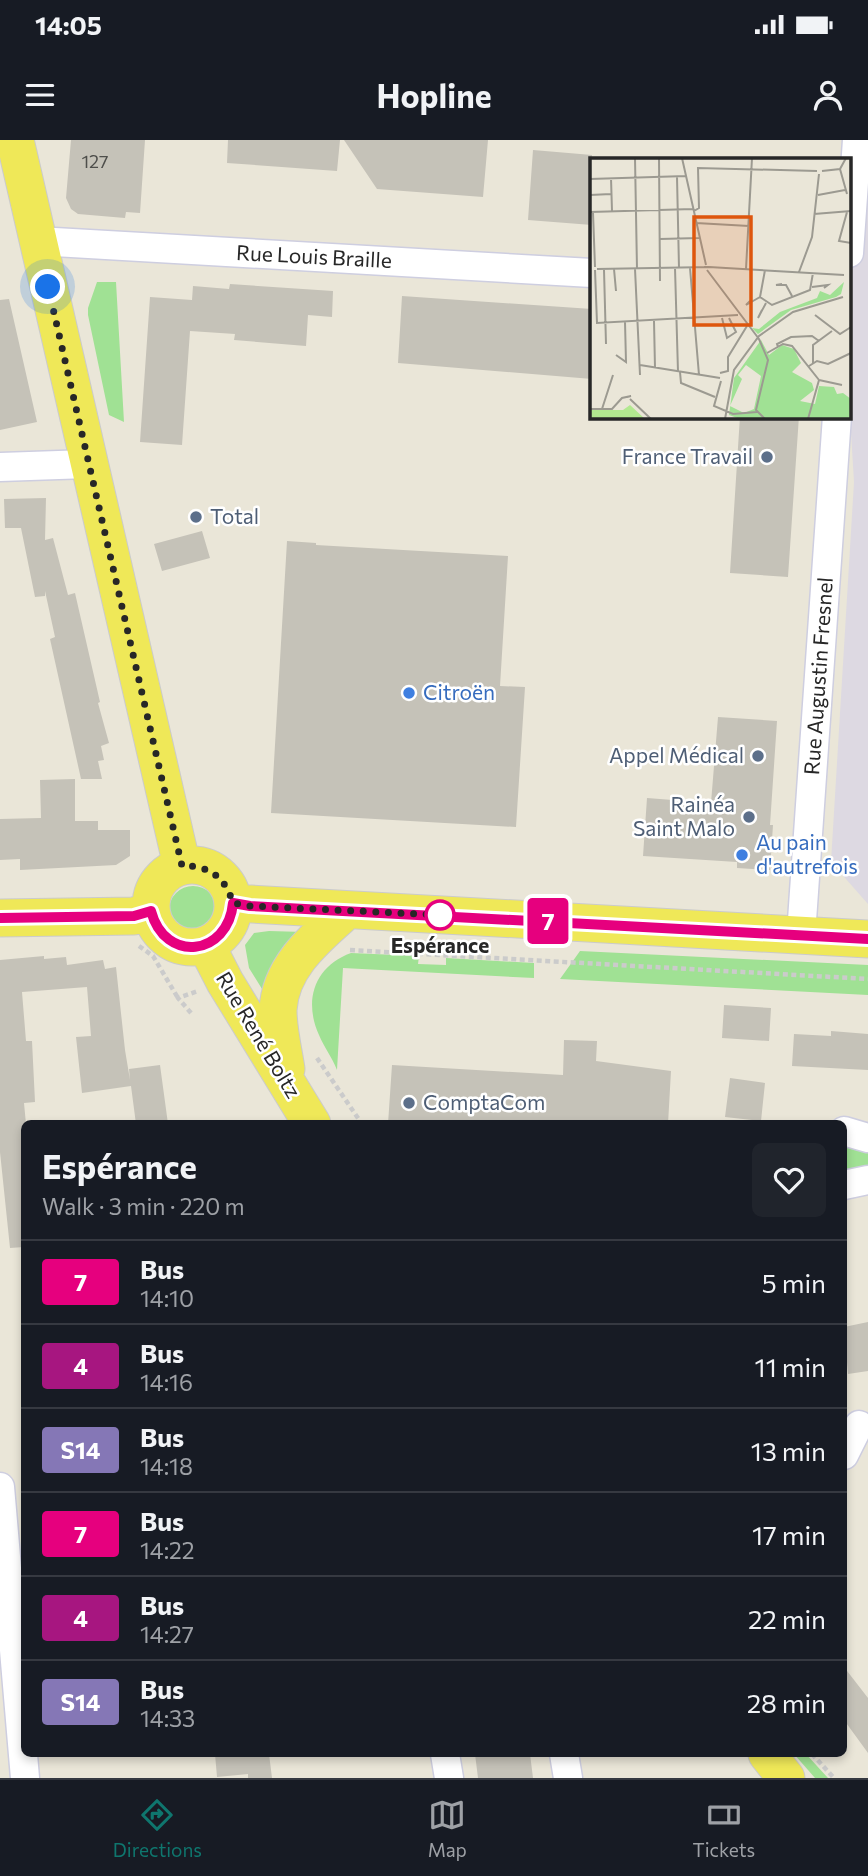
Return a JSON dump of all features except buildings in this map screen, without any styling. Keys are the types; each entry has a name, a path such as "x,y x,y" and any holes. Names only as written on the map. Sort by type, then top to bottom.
{"main road":[{"path":"15,140 182,866"},
{"path":"182,866 196,866 221,877 229,889 233,903 232,916 226,928 206,945 194,947 181,946 170,941 154,923 151,911 155,888 171,871 182,866"},
{"path":"233,903 868,939"},
{"path":"287,1082 278,1009 288,971 308,946 347,910"},
{"path":"0,918 134,916 151,911"},
{"name":"Rue René Boltz","path":"206,945 225,982 310,1120"},
{"path":"769,1757 786,1778"}],"street":[{"path":"850,239 857,140"},
{"name":"Rue Louis Braille","path":"37,242 590,273"},
{"name":"Rue Augustin Fresnel","path":"801,935 837,418"},
{"path":"0,467 88,464"},
{"path":"847,1132 868,1138"},
{"path":"847,1184 868,1180"},
{"path":"847,1448 857,1425"},
{"path":"0,1487 14,1685 21,1744"},
{"path":"23,1757 25,1778"},
{"path":"446,1757 449,1778"},
{"path":"564,1757 568,1778"}],"path":[{"path":"109,916 120,933 153,956 178,998"},
{"path":"339,953 349,950 868,979"},
{"path":"312,1049 359,1120"},
{"path":"815,1757 834,1778"}],"shaded area":[{"path":"868,140 868,904 831,862 854,482 850,416 850,158"}],"green space":[{"path":"97,282 116,282 124,422 109,415 88,315"},
{"path":"193,886 210,893 217,910 210,927 193,934 176,927 169,910 176,893"},
{"path":"304,932 267,997 249,968 245,945 254,933"},
{"path":"580,951 868,965 868,995 560,979"},
{"path":"351,953 419,956 418,964 446,965 446,958 534,963 534,978 343,968 337,1070 314,1022 313,997 321,975 329,966"},
{"path":"847,1146 868,1149 868,1168 847,1172"},
{"path":"797,1757 809,1757 828,1778 815,1778"}],"bus line":[{"name":"7","path":"0,918 134,916 151,911 160,933 181,946 194,947 206,945 226,928 232,916 233,903 868,939"}],"place":[{"name":"France Travail","path":"767,457"},
{"name":"Total","path":"196,517"},
{"name":"Citroën","path":"409,693"},
{"name":"Appel Médical","path":"758,756"},
{"name":"Rainéa Saint Malo","path":"749,817"},
{"name":"Au pain d'autrefois","path":"742,855"},
{"name":"Espérance","path":"440,915"},
{"name":"ComptaCom","path":"409,1103"}],"route":[{"path":"48,287 182,866 196,866 221,877 229,889 233,903 440,915"}]}
